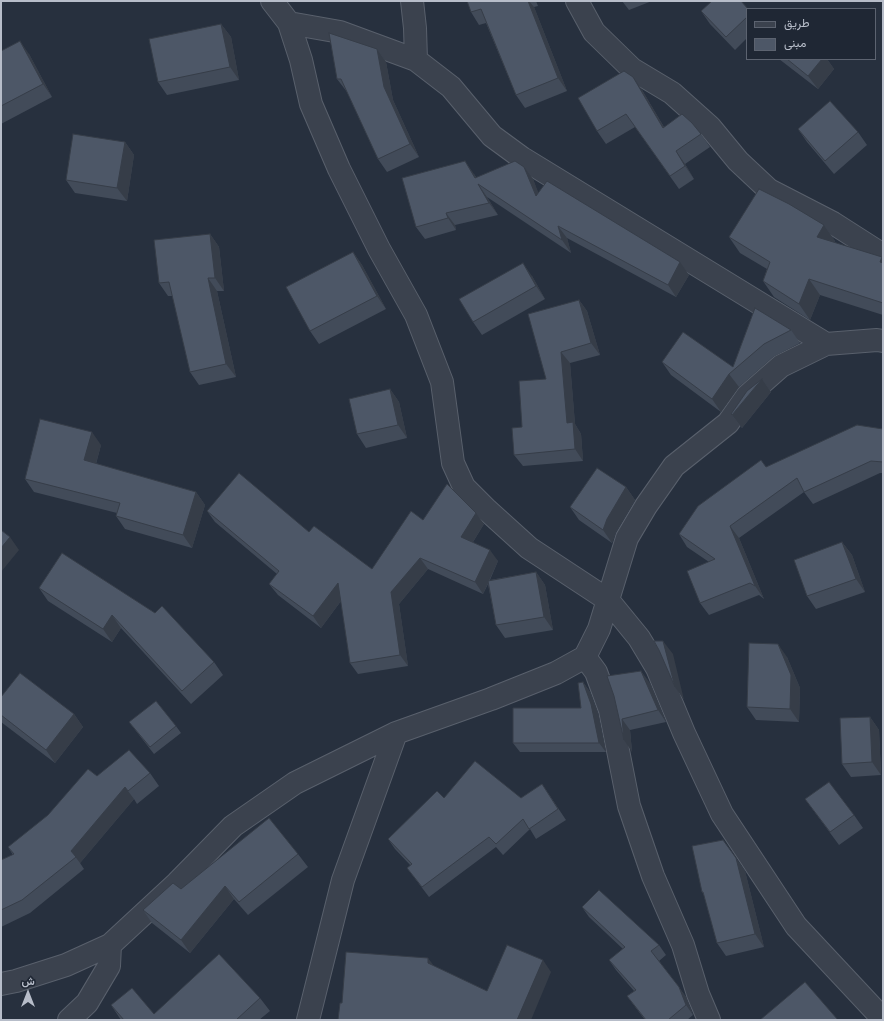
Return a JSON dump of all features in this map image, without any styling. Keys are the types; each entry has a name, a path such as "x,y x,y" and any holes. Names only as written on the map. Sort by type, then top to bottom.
{"street":[{"path":"272,1 289,23 302,60 311,104 339,169 379,249 416,315 442,382 453,463 464,487 486,510 529,548 608,600 639,638 657,668 684,733 726,821 796,926 883,1020"},
{"path":"412,1 416,60"},
{"path":"577,1 594,32 632,68 672,94 710,127 738,161 769,190 833,223 883,255"},
{"path":"289,23 340,32 416,60 450,87 492,136 522,158 826,344"},
{"path":"1,984 16,981 66,965 110,944 177,883 233,826 295,783 396,733 491,699 556,673 585,657 599,630 628,538 646,506 674,466 728,423 747,396 781,366 826,344 877,340 883,341"},
{"path":"585,657 596,672 610,710 631,813 653,876 683,945 698,994 709,1020"},
{"path":"308,1020 343,880 396,733"},
{"path":"69,1020 87,1003 109,966 110,944"}],"building":[{"path":"467,1 528,1 558,78 516,95 481,9 471,12"},
{"path":"712,1 741,1 747,8 746,18 726,37 701,11"},
{"path":"221,24 230,67 158,82 149,39"},
{"path":"329,33 377,49 384,87 410,144 378,159 341,79 337,79"},
{"path":"20,41 43,84 1,106 1,51"},
{"path":"788,60 821,60 808,76"},
{"path":"624,71 633,77 663,128 682,114 701,134 676,151 685,166 670,176 626,114 597,131 578,98"},
{"path":"830,101 858,132 825,161 798,129"},
{"path":"73,134 125,142 117,188 66,180"},
{"path":"465,161 475,178 515,161 524,167 536,196 547,181 680,262 668,285 558,226 562,240 478,184 489,203 446,213 448,218 416,227 402,178"},
{"path":"759,189 789,204 824,225 817,237 882,257 880,262 883,263 883,303 809,279 799,304 763,281 770,262 729,237"},
{"path":"210,234 215,278 208,278 226,364 190,372 169,282 159,283 154,240"},
{"path":"353,252 377,296 310,331 286,287"},
{"path":"523,263 536,286 473,322 459,299"},
{"path":"579,300 591,343 561,352 567,423 573,422 575,449 514,455 512,428 522,427 519,381 546,379 528,314"},
{"path":"755,308 791,330 764,344 729,374 712,399 662,362 683,332 733,367"},
{"path":"762,379 732,415 731,414 747,391"},
{"path":"390,389 398,425 357,434 349,399"},
{"path":"40,419 92,432 84,460 196,492 183,535 116,516 120,503 25,479"},
{"path":"857,425 883,429 883,462 871,461 804,492 797,478 730,526 755,586 750,583 700,603 687,571 715,559 679,534 698,506 761,460 766,467"},
{"path":"597,468 626,487 607,519 603,530 570,507"},
{"path":"239,473 309,532 314,526 372,569 411,511 423,520 447,484 476,513 461,537 490,550 475,582 420,558 391,592 400,655 350,663 338,583 313,616 269,584 279,571 207,511"},
{"path":"1,530 10,537 1,548"},
{"path":"842,542 856,579 807,596 794,560"},
{"path":"62,553 155,613 162,606 214,662 182,691 112,615 103,629 39,588"},
{"path":"536,572 544,617 496,625 488,581"},
{"path":"654,641 663,641 675,687 659,650"},
{"path":"749,643 778,644 791,675 790,709 747,707"},
{"path":"641,671 658,710 622,719 624,740 614,696 607,676"},
{"path":"20,673 74,714 46,750 1,715 1,697"},
{"path":"583,682 591,704 599,743 513,743 513,708 581,708 578,683"},
{"path":"156,701 176,726 150,747 129,722"},
{"path":"870,717 872,762 842,764 840,718"},
{"path":"129,750 150,773 128,791 125,787 71,851 76,857 22,900 1,910 1,860 14,854 8,847 48,815 88,769 97,776"},
{"path":"475,761 521,798 542,784 558,809 529,829 523,819 496,844 489,837 422,887 407,868 412,864 388,839 437,791 444,798"},
{"path":"829,782 854,815 830,832 805,799"},
{"path":"269,818 298,854 239,902 225,886 181,940 143,910 173,883 181,889"},
{"path":"723,840 736,858 755,934 717,943 702,892 692,846"},
{"path":"599,890 659,945 651,951 679,987 686,1005 668,1020 646,1020 627,996 636,990 609,960 625,947 582,907"},
{"path":"507,945 543,960 517,1020 338,1020 340,1003 342,1003 346,952 428,958 428,963 487,991"},
{"path":"219,954 260,998 236,1020 124,1020 111,1005 132,988 154,1014"},
{"path":"805,982 838,1020 760,1020"}]}
